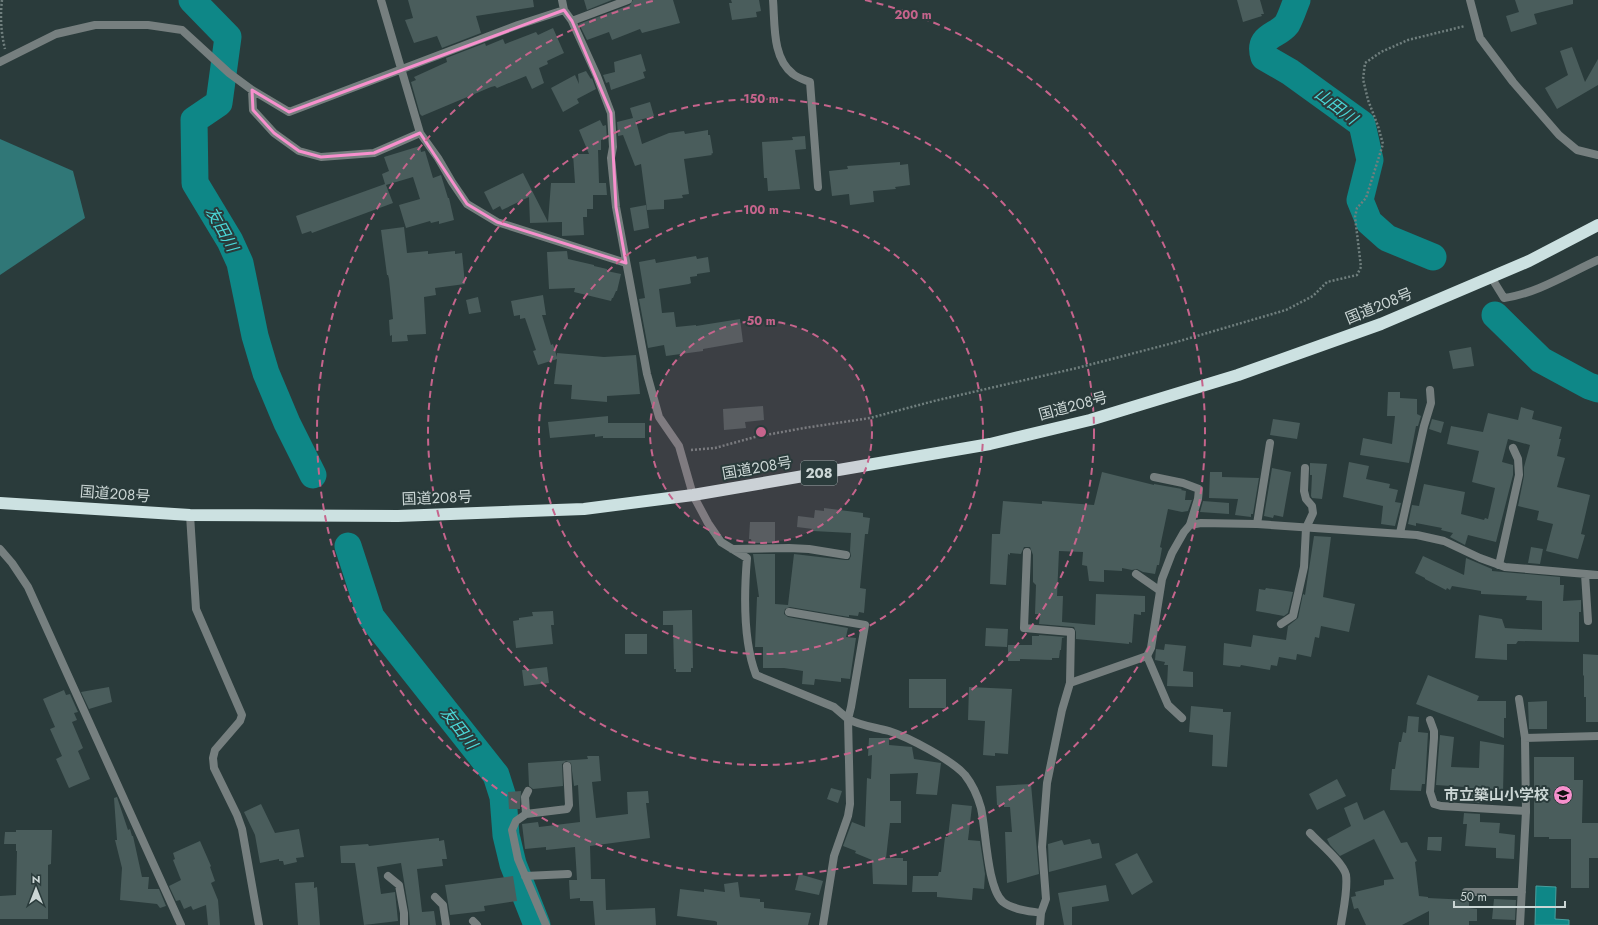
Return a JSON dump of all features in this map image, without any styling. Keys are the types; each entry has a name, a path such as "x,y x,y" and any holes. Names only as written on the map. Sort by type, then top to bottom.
{"highway":[{"name":"国道208号","path":"0,503 190,515 398,516 584,509 693,495 990,444 1090,420 1238,375 1380,324 1529,261 1598,225"}],"street":[{"path":"381,0 420,133 438,158 467,204 497,222 626,263"},
{"path":"562,0 564,10 572,21 597,76 611,113 613,146 611,158 616,207 647,374 659,417 679,446 693,495 708,523 721,542 747,558 744,587 747,631 752,664 756,675 834,707 848,719 859,724 889,731 910,739 953,765 964,774 981,807 989,864 997,894 1003,902 1014,907 1041,914"},
{"path":"572,21 628,0"},
{"path":"773,0 777,40 781,60 793,74 810,82 818,187"},
{"path":"1470,0 1480,38 1513,82 1559,135 1577,150 1598,155"},
{"path":"3,60 56,34 95,25 148,25 182,30 228,73 252,90 289,112 518,25 564,10"},
{"path":"252,90 254,110 274,134 299,152 321,157 374,153 420,133"},
{"path":"1491,277 1504,298 1514,297 1533,290 1598,260"},
{"path":"1400,533 1424,426 1431,404 1430,390"},
{"path":"1257,524 1270,443"},
{"path":"1498,565 1519,475 1518,459 1514,448"},
{"path":"1281,624 1294,616 1304,567 1306,528 1313,513 1312,506 1306,499 1304,491 1305,468"},
{"path":"1070,683 1147,656 1151,648 1159,590 1162,579 1172,553 1184,532 1190,525 1198,499 1198,489 1183,483 1154,477"},
{"path":"190,515 196,609 242,715 240,721 215,750 212,758 214,768 237,815 242,830 259,925"},
{"path":"1190,525 1201,523 1257,524 1417,535 1444,542 1505,567 1598,575"},
{"path":"731,549 789,548 846,554"},
{"path":"0,549 12,563 28,587 180,925"},
{"path":"1026,552 1024,628 1071,632 1070,683 1062,710 1047,783 1042,847 1046,899 1041,914 1040,925"},
{"path":"1136,574 1159,590"},
{"path":"1585,574 1588,621"},
{"path":"789,612 865,625 848,719 850,804 848,816 834,856 823,925"},
{"path":"1147,656 1168,705 1182,718"},
{"path":"1519,699 1525,738 1526,810 1520,925"},
{"path":"1430,720 1434,731 1430,792 1434,804 1441,806 1526,810"},
{"path":"1525,738 1598,736"},
{"path":"546,925 518,859 512,830 516,821 526,814 567,808 569,805 567,766"},
{"path":"526,814 525,797 528,791"},
{"path":"1310,833 1340,865 1346,875 1341,925"},
{"path":"525,876 568,874"},
{"path":"388,876 399,885 404,914 404,925"},
{"path":"1466,892 1522,892"},
{"path":"435,897 442,905 446,925"}],"path":[{"path":"2,0 1,32 3,60"},
{"path":"680,450 715,448 762,436 870,418 934,400 1077,368 1173,343 1286,310 1313,296 1327,282 1357,275 1361,267 1354,217 1357,208 1366,198 1383,144 1368,100 1364,79 1364,62 1381,52 1408,40 1476,23"}],"highlighted area":[{"path":"564,10 572,21 611,113 616,207 626,263 497,222 467,204 420,133 374,153 321,157 299,151 274,133 253,110 252,90 289,112"}],"shaded area":[{"path":"0,139 73,171 85,218 0,275"},
{"path":"1536,886 1556,887 1555,919 1569,920 1569,925 1535,925"}],"building":[{"path":"408,0 533,0 534,7 476,16 481,33 442,48 437,36 414,43 405,20 413,18"},
{"path":"584,0 612,0 587,10"},
{"path":"633,0 673,0 680,23 642,33 640,29 612,40 609,32 587,40 579,24 630,5"},
{"path":"731,0 759,0 761,11 756,12 757,17 732,20 729,3 732,3"},
{"path":"1237,0 1260,0 1264,14 1243,22"},
{"path":"1515,0 1573,0 1573,4 1534,14 1537,24 1511,32 1506,16 1519,12"},
{"path":"553,28 564,53 547,61 548,64 539,68 544,83 532,89 526,76 497,88 495,86 491,87 422,116 420,114 411,82 416,80 414,77 447,62 446,58 485,43 486,46 503,39 505,44 536,32 538,35"},
{"path":"1572,47 1585,82 1598,59 1598,85 1557,109 1545,88 1568,75 1560,51"},
{"path":"641,54 646,71 643,72 645,78 611,90 609,82 606,83 603,75 615,72 614,62"},
{"path":"586,71 591,79 592,78 596,89 577,99 579,103 563,112 551,88 575,75 579,84 578,74"},
{"path":"650,102 654,116 636,121 642,144 669,133 684,131 685,134 708,130 713,153 711,154 712,155 684,159 689,194 682,195 683,198 664,200 664,209 647,210 641,164 635,166 623,135 618,136 617,122 633,118 630,108"},
{"path":"600,120 603,126 606,125 607,139 601,140 601,150 598,150 599,183 606,183 607,195 593,195 593,209 587,209 587,217 583,217 584,235 562,236 562,222 530,223 529,197 502,210 500,206 493,210 484,192 523,173 548,222 551,183 575,183 573,154 589,154 579,130"},
{"path":"805,136 806,149 795,150 800,189 768,191 767,178 764,178 762,142 793,140 792,137"},
{"path":"420,146 421,152 425,151 433,178 441,175 449,198 454,220 439,224 439,221 431,223 430,221 406,228 399,205 420,199 413,177 386,185 393,203 312,233 311,231 302,234 296,216 385,184 382,174 389,171 384,157"},
{"path":"900,162 900,165 908,164 910,185 895,187 896,189 873,191 874,202 850,205 849,194 832,196 829,171 848,169 847,166"},
{"path":"646,205 649,228 634,231 630,208"},
{"path":"404,227 407,253 428,251 428,254 455,251 455,254 462,253 465,284 435,288 436,295 424,297 426,334 407,335 408,341 392,342 389,320 393,319 389,279 387,275 381,230"},
{"path":"567,251 568,259 594,265 607,269 607,271 621,274 617,291 611,301 574,292 575,288 549,289 547,252"},
{"path":"696,256 697,259 708,257 710,272 697,274 697,276 690,277 691,283 689,284 659,289 662,313 674,312 676,327 696,326 740,319 743,342 703,349 703,351 666,356 664,345 648,348 639,299 645,298 639,262 655,259 656,263"},
{"path":"543,295 546,315 542,315 551,345 553,344 557,357 557,353 604,357 636,355 640,394 607,396 607,402 571,399 572,385 554,384 557,359 538,365 533,351 536,350 525,318 520,319 520,315 514,316 511,301"},
{"path":"478,297 481,312 469,314 466,300"},
{"path":"1471,347 1474,366 1453,369 1449,351"},
{"path":"1388,392 1400,392 1400,398 1417,399 1417,414 1421,416 1418,426 1416,426 1409,463 1360,455 1363,438 1392,444 1395,416 1387,416"},
{"path":"763,406 764,420 745,422 746,428 724,430 723,409"},
{"path":"1521,407 1534,411 1532,419 1562,427 1557,456 1565,458 1557,487 1590,495 1581,534 1585,535 1578,559 1546,551 1553,524 1537,520 1539,511 1518,506 1524,476 1524,467 1530,445 1508,439 1502,462 1513,465 1513,475 1496,542 1468,535 1465,545 1450,537 1453,533 1441,530 1442,528 1416,523 1416,526 1408,524 1412,505 1419,506 1424,484 1465,492 1461,514 1484,520 1485,518 1488,519 1495,488 1472,482 1479,451 1447,444 1451,426 1483,432 1488,413 1518,420"},
{"path":"608,416 608,423 645,423 645,438 603,438 603,436 595,437 595,434 550,438 548,422"},
{"path":"1273,419 1300,423 1297,439 1270,435"},
{"path":"1432,419 1444,422 1441,433 1429,429"},
{"path":"1349,462 1369,466 1366,479 1390,484 1389,488 1398,490 1395,502 1401,503 1395,526 1381,524 1383,506 1343,497"},
{"path":"1310,463 1327,464 1322,499 1312,498 1311,496 1312,475 1310,475"},
{"path":"1272,468 1291,472 1283,517 1274,515 1273,518 1264,516"},
{"path":"1102,472 1154,485 1182,489 1181,490 1186,491 1185,500 1192,500 1188,511 1182,512 1168,509 1160,547 1162,548 1159,565 1157,565 1155,574 1143,572 1137,569 1132,570 1122,568 1122,571 1104,570 1104,582 1089,581 1087,566 1082,565 1083,552 1059,551 1057,596 1063,596 1062,622 1095,625 1096,594 1145,596 1145,612 1141,612 1141,615 1134,614 1132,643 1129,642 1129,644 1076,639 1074,627 1039,624 1040,614 1035,614 1036,585 1033,582 1033,555 1030,547 1024,547 1021,554 1008,554 1006,585 990,584 992,534 1000,534 1003,501 1042,504 1042,501 1094,505"},
{"path":"1210,472 1222,472 1222,477 1259,478 1253,514 1251,514 1251,517 1235,515 1238,499 1209,498"},
{"path":"1203,501 1229,503 1229,514 1200,512"},
{"path":"824,508 863,513 863,517 870,518 868,534 865,534 860,588 866,589 864,613 859,612 858,616 849,615 849,617 790,607 785,609 784,614 788,617 848,628 846,637 856,638 850,679 841,678 841,682 815,679 814,685 802,684 803,671 784,668 763,668 763,647 755,647 757,597 759,597 753,554 775,554 775,604 788,605 794,554 845,560 849,560 851,556 851,533 813,531 813,529 797,527 798,516 814,518 815,510 824,511"},
{"path":"750,522 775,522 775,543 752,543 751,539 749,539"},
{"path":"1314,536 1331,537 1323,597 1355,604 1349,632 1321,626 1319,638 1315,637 1311,657 1297,654 1296,660 1279,657 1277,666 1271,665 1270,670 1241,665 1240,667 1223,665 1224,643 1251,647 1253,635 1286,640 1288,626 1298,618 1303,594 1305,595"},
{"path":"1531,547 1543,549 1540,564 1528,563"},
{"path":"1423,556 1464,575 1466,558 1492,569 1492,571 1560,577 1560,585 1564,585 1563,601 1581,600 1581,612 1579,612 1579,642 1518,641 1516,644 1507,644 1507,660 1475,658 1479,615 1502,619 1505,628 1542,630 1542,601 1526,600 1527,596 1481,594 1481,591 1452,586 1450,590 1447,588 1446,590 1415,573"},
{"path":"1266,588 1293,592 1288,613 1284,616 1256,611 1259,589 1265,590"},
{"path":"692,610 693,668 691,668 691,672 676,672 676,669 674,669 673,625 663,625 663,611"},
{"path":"553,611 554,625 551,625 553,644 516,648 513,621 519,620 519,618 533,616 532,612"},
{"path":"986,628 1008,629 1007,647 985,646"},
{"path":"625,634 647,634 647,654 625,654"},
{"path":"1039,635 1065,637 1062,638 1059,658 1052,658 1052,660 1020,659 1020,661 1008,661 1008,645 1032,645 1032,636"},
{"path":"1165,644 1186,646 1183,671 1193,672 1193,687 1167,686 1168,665 1164,665 1165,662 1155,660 1156,649 1164,650"},
{"path":"1583,654 1598,655 1598,722 1586,722"},
{"path":"547,667 549,683 524,686 522,670"},
{"path":"1428,675 1479,696 1477,701 1506,701 1504,738 1416,704"},
{"path":"909,679 946,679 946,708 909,708"},
{"path":"109,687 112,702 89,709 81,692"},
{"path":"969,687 1012,689 1008,754 995,753 995,756 983,755 985,721 968,720"},
{"path":"64,690 66,695 70,694 78,712 74,713 77,720 72,722 83,748 78,751 90,779 69,788 56,759 62,756 50,729 55,727 43,699"},
{"path":"1547,701 1547,729 1529,729 1528,702"},
{"path":"1191,706 1223,709 1223,712 1231,712 1227,767 1212,766 1213,735 1189,732"},
{"path":"1408,716 1419,717 1418,732 1428,733 1425,784 1422,784 1421,791 1390,790 1392,769 1395,769 1399,742 1401,742 1403,732 1406,733"},
{"path":"1440,735 1454,737 1451,767 1479,768 1480,741 1504,745 1503,794 1481,794 1481,803 1465,802 1465,787 1436,785"},
{"path":"869,738 889,738 889,745 912,747 914,759 941,763 937,795 916,794 918,773 890,774 890,801 901,801 901,823 890,823 886,858 903,858 903,861 907,861 907,885 873,884 872,860 843,846 852,822 865,827 867,778 871,779 872,755 868,756"},
{"path":"587,756 599,756 601,781 592,782 596,818 628,814 627,792 648,791 649,803 646,803 650,838 590,846 591,879 605,879 606,910 655,908 656,925 595,925 593,901 580,901 580,898 570,899 569,880 577,880 575,847 546,850 546,847 525,849 522,824 538,822 539,827 580,822 578,785 574,786 571,763 566,761 562,764 563,786 533,789 529,786 528,763 588,759"},
{"path":"1534,757 1574,757 1574,780 1583,780 1582,823 1598,823 1598,858 1589,858 1589,888 1571,888 1571,839 1534,837"},
{"path":"1337,779 1346,796 1317,810 1309,794"},
{"path":"1031,784 1039,874 1007,883 1005,832 1012,832 1010,807 997,805 996,786"},
{"path":"831,788 842,791 838,803 827,799"},
{"path":"521,791 520,809 509,809 508,792"},
{"path":"117,797 128,830 130,829 133,836 142,877 149,877 148,889 159,889 166,906 160,908 157,904 120,900 122,868 115,840 117,840 114,798"},
{"path":"1357,802 1364,820 1384,810 1401,843 1407,842 1417,861 1415,862 1419,896 1428,898 1469,900 1469,908 1477,909 1477,921 1469,921 1469,925 1429,925 1429,911 1402,925 1366,925 1358,908 1354,909 1351,897 1356,896 1355,892 1384,885 1384,880 1394,879 1374,839 1340,856 1330,845 1327,839 1351,826 1344,808"},
{"path":"261,804 275,833 299,829 304,857 296,858 297,862 284,865 283,861 279,861 279,859 260,863 255,835 244,812"},
{"path":"952,804 972,806 968,840 980,841 985,874 984,889 973,888 972,900 937,897 937,892 912,892 913,876 938,876 939,872 941,872 945,837 948,837"},
{"path":"1464,813 1480,814 1480,822 1500,823 1499,833 1515,835 1514,859 1496,858 1496,848 1465,846 1467,824 1463,824"},
{"path":"16,830 52,830 51,864 48,865 48,919 0,919 0,896 16,895 16,844 4,844 5,832 16,832"},
{"path":"1428,837 1442,837 1441,851 1427,850"},
{"path":"439,838 439,841 444,840 447,859 442,859 443,866 417,869 422,912 434,911 436,925 410,925 401,863 377,867 381,894 395,892 398,921 364,925 355,863 341,863 340,846 368,844 369,846"},
{"path":"1090,839 1092,844 1099,843 1102,858 1049,872 1048,844 1062,840 1064,845"},
{"path":"200,841 211,866 210,867 215,881 211,883 218,900 220,925 208,925 206,905 193,910 191,906 184,909 180,900 176,901 169,886 181,880 173,860 175,859 173,853"},
{"path":"1137,853 1153,882 1132,895 1115,864"},
{"path":"799,874 823,881 819,895 795,890"},
{"path":"513,876 517,901 484,906 485,911 450,915 445,885"},
{"path":"314,882 314,888 317,887 320,925 298,925 295,883"},
{"path":"738,882 740,897 760,899 760,902 764,902 764,908 811,913 808,925 717,925 717,922 715,921 677,916 680,889 704,892 704,889 725,892 724,884"},
{"path":"1106,885 1109,901 1072,907 1072,925 1064,925 1058,893"},
{"path":"1494,899 1516,900 1515,920 1492,919"}],"waterway":[{"name":"友田川","path":"192,0 228,37 219,103 194,120 195,183 230,241 240,263 255,336 266,373 287,423 313,475"},
{"name":"山田川","path":"1297,0 1287,24 1269,37 1263,44 1264,57 1290,72 1362,124 1370,160 1360,200 1369,222 1387,238 1433,257"},
{"name":"山田川","path":"1495,315 1541,360 1589,386 1598,389"},
{"name":"友田川","path":"348,546 371,617 496,775 503,797 506,835 513,864 537,925"}],"place":[{"name":"市立築山小学校","path":"1563,795"}]}
